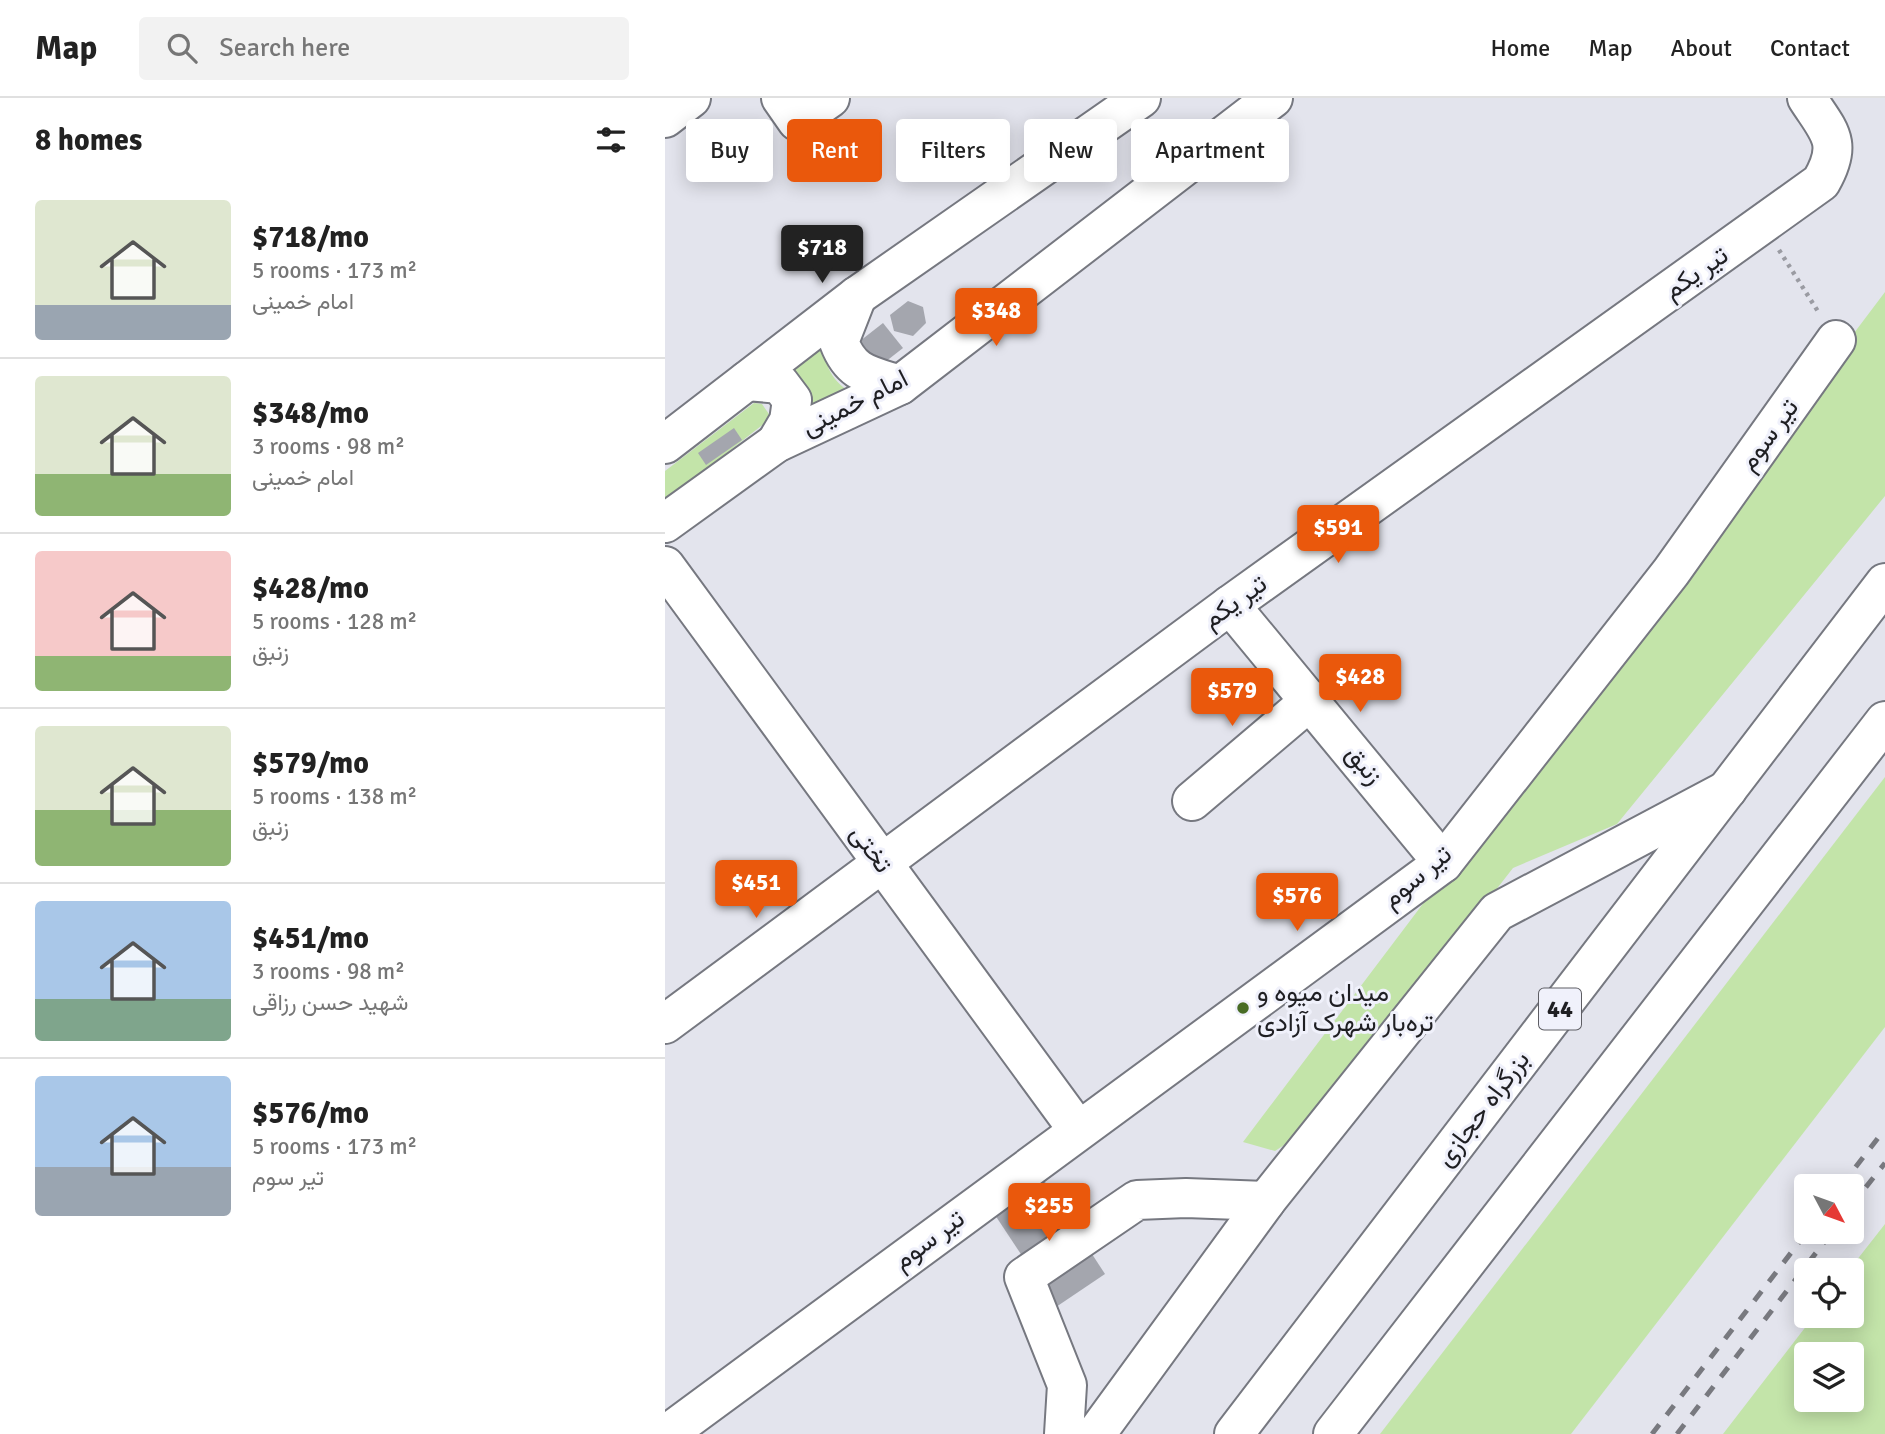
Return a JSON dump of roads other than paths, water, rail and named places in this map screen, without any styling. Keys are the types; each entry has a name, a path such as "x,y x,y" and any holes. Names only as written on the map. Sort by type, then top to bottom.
{"main road":[{"path":"665,118 691,98"},
{"path":"789,109 830,98"},
{"path":"665,444 857,296 1141,98"},
{"name":"امام خمینی","path":"665,523 776,443 900,385 1273,98"},
{"name":"تیر یکم","path":"665,1024 1230,605 1764,225 1821,181 1833,160 1831,136 1807,98"},
{"path":"857,296 839,342 846,361 863,374 900,385"},
{"name":"تیر سوم","path":"667,1434 1443,863 1671,572 1836,340"},
{"path":"747,381 780,384 792,400 789,421 776,443"},
{"name":"تختی","path":"665,566 1078,1130"},
{"name":"بزرگراه حجازی","path":"1234,1434 1885,583"},
{"name":"زنبق","path":"1230,605 1443,863"},
{"path":"1192,801 1311,700"},
{"path":"1333,1434 1885,721"},
{"path":"1096,1434 1266,1202 1497,912 1727,790"},
{"path":"1064,1434 1067,1385 1024,1277 1137,1200 1186,1198 1266,1202"}],"railway":[{"path":"1850,1174 1885,1129"},
{"path":"1864,1190 1885,1163"},
{"path":"1652,1434 1798,1244"},
{"path":"1677,1434 1823,1244"}],"place":[{"name":"میدان میوه و تره‌بار شهرک آزادی","path":"1243,1008"}]}
